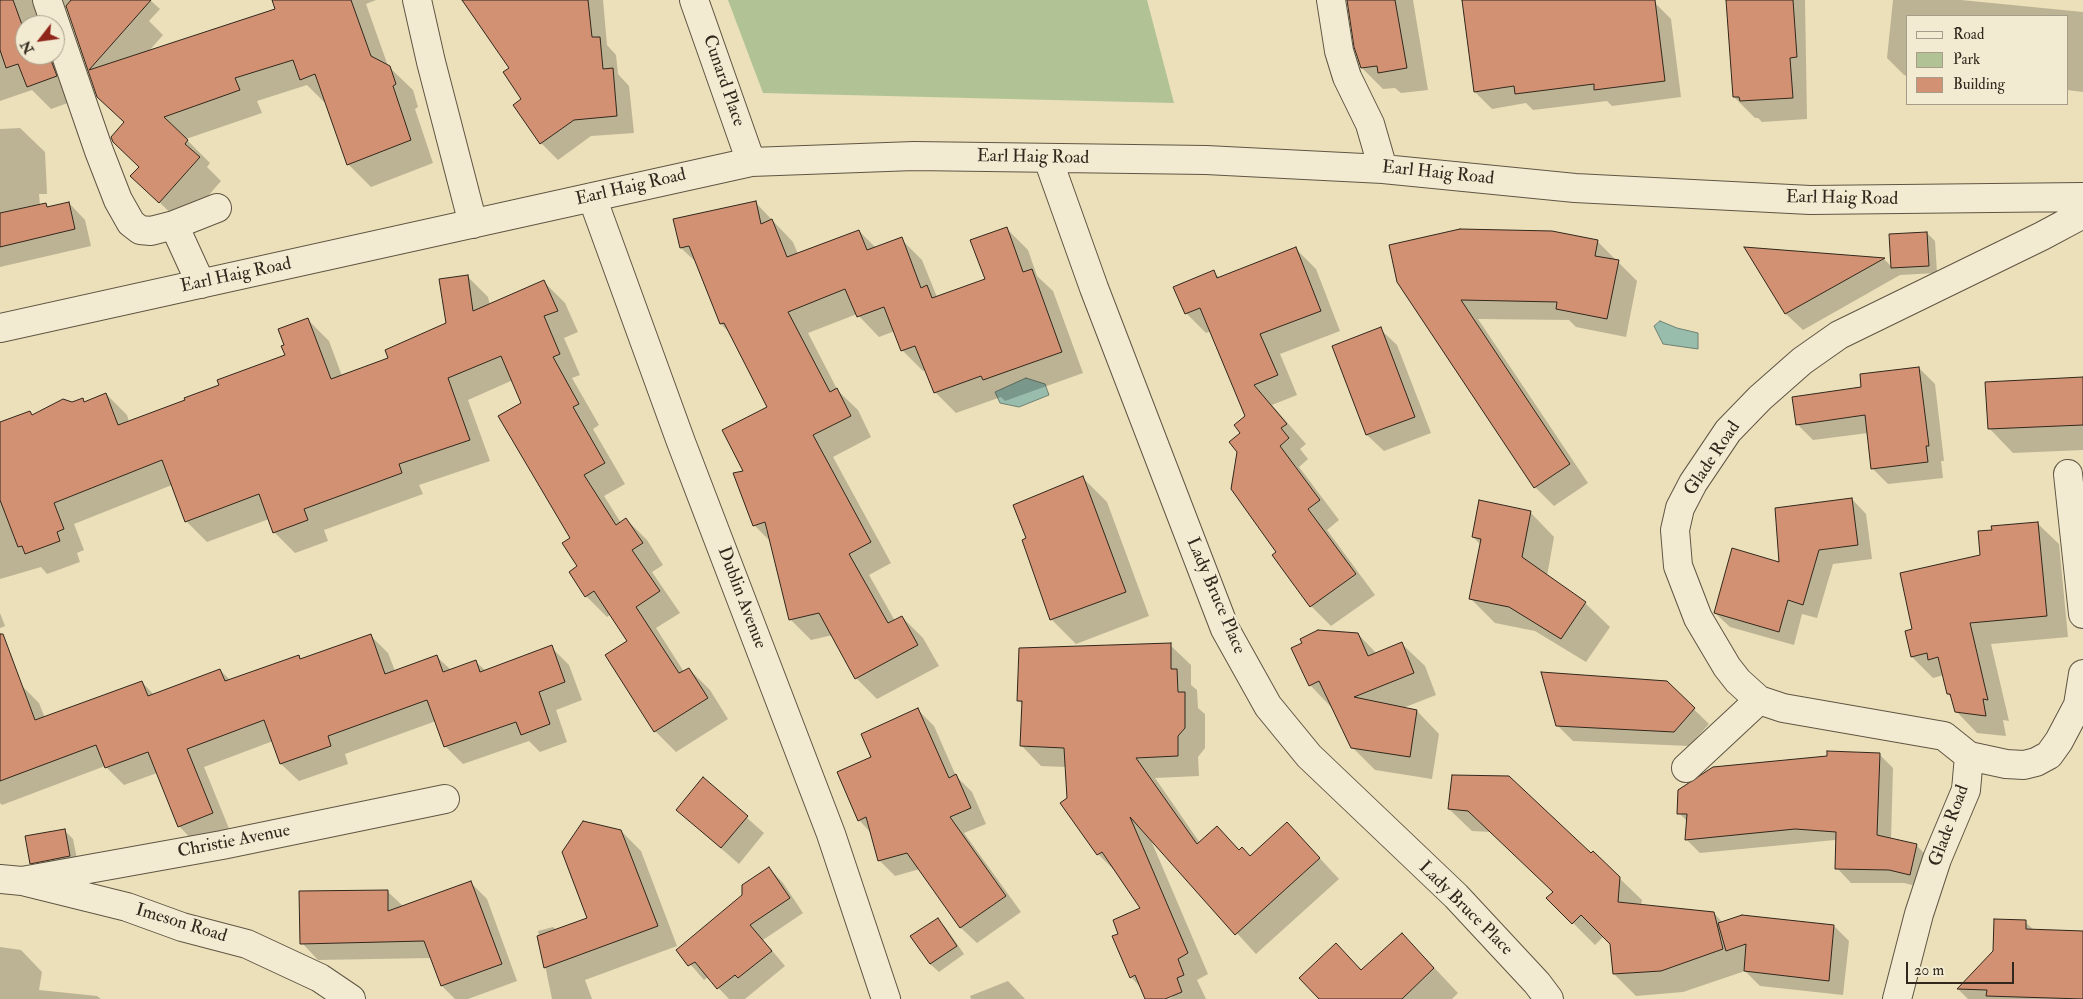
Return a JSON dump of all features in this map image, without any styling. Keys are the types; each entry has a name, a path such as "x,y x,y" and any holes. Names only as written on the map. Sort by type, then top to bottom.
{"street":[{"path":"47,0 118,200 131,224 140,230 151,231 174,225 217,208"},
{"path":"417,0 473,224"},
{"name":"Cunard Place","path":"694,0 751,162"},
{"path":"1330,0 1347,77 1370,124 1383,168"},
{"name":"Earl Haig Road","path":"0,328 751,162 914,156 1206,160 1383,168 1575,188 1810,200 2083,197"},
{"name":"Lady Bruce Place","path":"1048,159 1098,297 1225,629 1268,706 1308,756 1456,896 1537,983 1549,999"},
{"name":"Dublin Avenue","path":"592,197 681,442 831,834 886,999"},
{"name":"Glade Road","path":"1897,999 1919,914 1937,859 1966,790 1969,756 1944,736 1783,708 1759,700 1738,681 1727,667 1698,618 1678,566 1675,530 1680,508 1693,483 1728,431 1760,398 1802,361 1839,335 2083,214"},
{"path":"174,225 201,284"},
{"path":"2068,474 2083,614"},
{"path":"1969,756 2006,764 2024,765 2036,762 2049,755 2060,741 2078,705 2083,674"},
{"path":"1686,768 1759,700"},
{"name":"Christie Avenue","path":"11,880 222,846 445,799"},
{"name":"Imeson Road","path":"11,880 127,907 182,927 247,944 320,978 352,999"}],"green space":[{"path":"728,0 1147,0 1174,103 763,93"}],"shaded area":[{"path":"1660,321 1677,328 1698,333 1698,349 1663,344 1654,326"},
{"path":"1026,378 1045,384 1049,395 1019,407 1000,403 995,392"}],"building":[{"path":"0,0 13,0 18,15 15,15 15,65 6,68 0,50"},
{"path":"71,0 151,0 89,70 275,9 272,0 351,0 371,56 390,66 396,84 393,86 411,140 347,165 315,74 300,80 293,60 235,78 240,90 164,117 188,140 185,144 200,157 159,203 130,176 139,167 113,142 111,137 124,122 97,97 66,6"},
{"path":"462,0 588,0 592,37 600,37 603,69 613,68 617,116 574,120 540,144 513,105 521,99 503,72 509,68"},
{"path":"1347,0 1395,0 1407,68 1378,73 1377,66 1361,68 1354,47"},
{"path":"1462,0 1655,0 1665,81 1594,90 1594,84 1515,94 1514,86 1474,92"},
{"path":"1726,0 1793,0 1797,57 1790,58 1793,98 1740,101 1739,97 1733,97"},
{"path":"18,65 53,65 57,76 27,87"},
{"path":"756,201 761,224 772,219 787,257 859,230 867,250 902,237 921,288 927,285 932,298 985,279 970,240 1007,227 1023,272 1032,269 1062,352 983,380 981,376 934,393 915,346 901,351 884,307 857,317 845,289 788,312 830,392 837,388 851,416 813,435 871,542 849,554 888,623 902,616 918,645 855,679 819,613 789,620 765,522 753,526 733,473 743,471 722,430 767,407 724,323 720,324 689,246 680,248 673,219"},
{"path":"69,202 75,229 0,247 0,213 46,203 47,207"},
{"path":"1460,229 1552,231 1598,240 1595,256 1619,260 1607,319 1556,309 1557,302 1461,300 1570,464 1534,488 1397,282 1389,245"},
{"path":"1927,232 1929,266 1891,268 1889,234"},
{"path":"1296,247 1321,311 1260,334 1278,375 1254,385 1287,424 1281,428 1289,438 1280,446 1320,500 1308,509 1356,574 1310,607 1272,555 1276,552 1231,489 1237,452 1229,442 1240,433 1234,425 1245,416 1200,308 1185,314 1173,287 1214,270 1217,278"},
{"path":"1744,247 1885,258 1785,314"},
{"path":"468,275 473,311 544,280 558,311 544,316 560,354 553,357 579,404 573,407 605,463 584,475 616,525 626,518 643,543 632,550 660,591 636,607 679,673 689,668 708,698 654,732 605,655 627,641 594,591 585,597 569,572 577,566 562,543 570,538 498,416 521,403 501,356 448,378 470,440 399,464 402,473 304,509 308,520 273,533 259,494 185,522 162,460 54,503 64,529 57,532 60,541 25,554 22,546 18,547 0,500 0,422 30,411 32,415 63,399 72,402 83,398 84,402 106,393 118,425 219,385 217,380 285,355 281,346 284,345 278,329 308,318 331,379 388,358 385,350 446,323 439,279"},
{"path":"1381,327 1415,417 1366,435 1332,346"},
{"path":"1919,367 1929,446 1926,446 1928,462 1871,469 1865,415 1796,425 1792,397 1861,387 1860,374"},
{"path":"2083,377 2083,425 1988,429 1985,382"},
{"path":"1083,476 1126,592 1050,620 1022,540 1026,538 1013,505"},
{"path":"1852,498 1858,545 1819,550 1803,605 1788,600 1779,632 1714,613 1732,548 1779,562 1775,508"},
{"path":"1479,500 1531,511 1522,557 1586,602 1561,639 1509,607 1469,599 1481,539 1472,537"},
{"path":"2038,522 2047,616 1970,623 1988,700 1983,699 1986,716 1955,712 1950,694 1947,694 1938,657 1928,660 1927,653 1911,657 1905,631 1912,629 1900,573 1980,555 1978,531 1992,530 1991,526"},
{"path":"1318,630 1358,633 1368,656 1402,642 1414,673 1354,697 1417,710 1410,757 1351,748 1319,681 1309,686 1291,648 1302,643 1300,639"},
{"path":"0,634 3,634 35,720 142,681 148,696 220,669 225,681 299,655 300,659 371,634 385,674 437,655 443,672 476,660 480,672 552,645 565,682 539,692 550,724 521,735 516,722 444,747 427,700 328,736 331,746 280,764 264,720 187,749 213,813 178,827 148,752 105,768 96,745 0,781"},
{"path":"1171,643 1171,669 1177,669 1178,692 1185,692 1185,728 1178,736 1178,756 1136,758 1197,844 1217,826 1239,850 1242,847 1250,856 1287,822 1320,858 1235,935 1130,817 1188,953 1178,959 1184,975 1177,978 1182,992 1165,999 1145,999 1135,975 1130,978 1112,936 1118,934 1113,920 1140,908 1102,852 1097,855 1060,803 1067,798 1064,748 1020,746 1022,701 1017,701 1019,648"},
{"path":"1541,672 1667,681 1695,708 1674,732 1556,726"},
{"path":"918,708 949,778 956,774 971,808 950,817 1006,896 960,928 907,853 878,861 866,817 858,821 837,772 871,757 861,734"},
{"path":"1827,751 1880,753 1877,835 1917,844 1910,875 1889,870 1835,869 1836,832 1795,829 1685,840 1687,814 1677,814 1678,790 1713,767 1827,756"},
{"path":"1452,775 1509,776 1591,853 1593,851 1620,877 1618,902 1714,912 1723,949 1661,971 1613,974 1610,944 1581,915 1572,924 1546,898 1553,892 1468,811 1448,809"},
{"path":"703,777 748,816 721,848 676,810"},
{"path":"583,821 621,830 658,926 544,968 537,936 587,918 562,852"},
{"path":"65,829 70,856 30,864 25,836"},
{"path":"769,867 790,898 750,925 772,951 738,978 735,975 717,989 695,962 688,966 676,950 742,895 742,885"},
{"path":"471,881 502,964 441,986 424,941 300,944 299,891 388,890 388,911"},
{"path":"1742,915 1834,925 1829,981 1744,971 1746,944 1726,951 1718,923"},
{"path":"938,918 957,946 930,964 910,936"},
{"path":"1994,919 2026,920 2026,929 2083,931 2083,999 1986,996 1987,990 1957,989 1993,951"},
{"path":"1402,933 1434,968 1402,999 1319,999 1299,978 1336,943 1361,970"}]}
